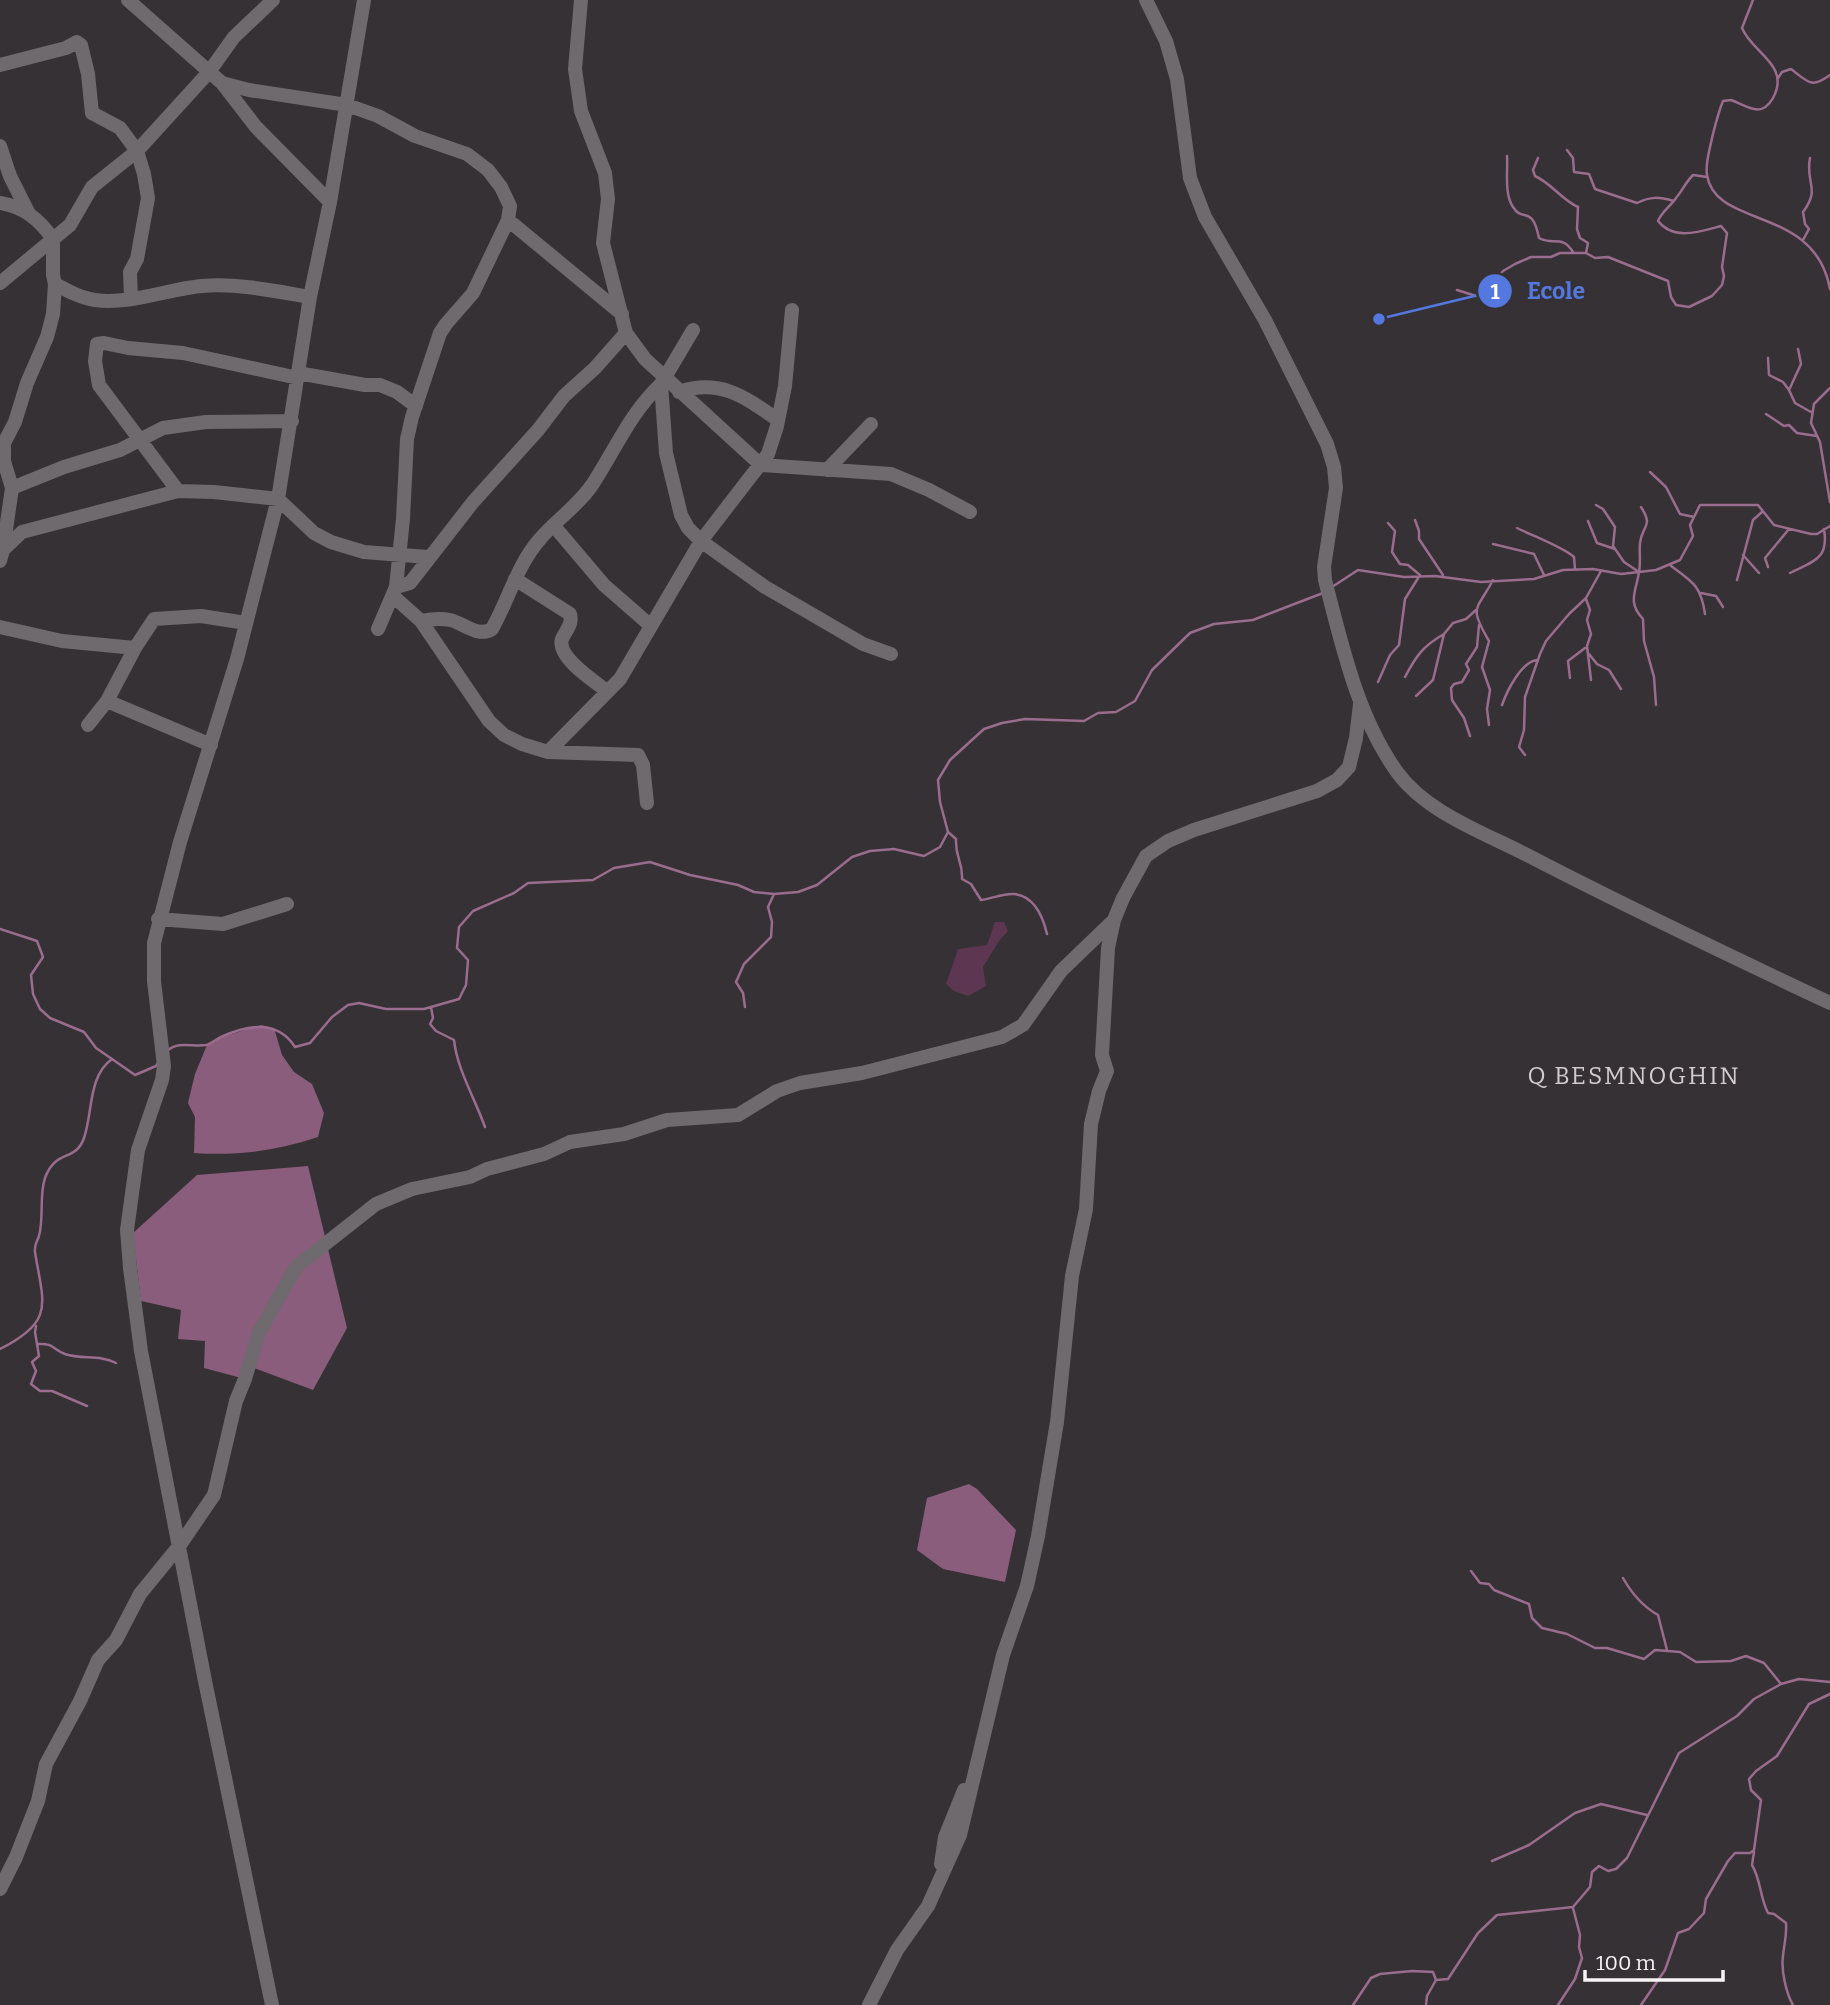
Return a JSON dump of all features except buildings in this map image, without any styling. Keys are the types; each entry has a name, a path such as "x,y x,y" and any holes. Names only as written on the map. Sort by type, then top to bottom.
{"street":[{"path":"128,0 222,83 256,127 330,202"},
{"path":"0,284 70,225 92,187 137,150 209,72 234,37 273,0"},
{"path":"272,2005 142,1351 127,1230 138,1150 164,1066 154,981 153,943 180,842 246,623 278,499 310,297 330,202 363,0"},
{"path":"580,0 575,69 581,111 605,173 608,199 603,243 626,333 645,359 663,381 761,465 891,474 970,512"},
{"path":"1146,0 1166,41 1177,79 1190,178 1205,217 1265,320 1327,444 1334,467 1336,488 1324,567 1327,587 1360,704 1398,774 1421,797 1450,816 1565,875 1830,1003"},
{"path":"0,65 23,61 79,43 81,45 88,74 92,113 120,128 137,150 144,174 148,198 137,259 130,275 131,298"},
{"path":"222,83 249,90 347,105 378,116 415,136 467,154 488,170 510,206 508,220 473,293 440,333 416,406 407,439 404,464 400,555 394,592 379,629"},
{"path":"0,146 10,176 28,212 53,239 52,275 55,284 53,314 47,337 27,383 15,422 4,443 4,461 12,488 10,527 2,555"},
{"path":"0,203 28,212"},
{"path":"508,220 622,314"},
{"path":"55,284 93,300 131,298 202,286 231,286 310,297"},
{"path":"548,752 620,679 701,541 768,454 785,386 792,310"},
{"path":"421,621 446,619 477,631 486,632 492,629 515,579 540,539 591,486 625,427 663,381 692,330"},
{"path":"394,592 410,583 473,502 538,430 564,396 595,368 626,333"},
{"path":"177,491 99,385 95,361 97,344 104,342 128,348 183,353 298,376 380,385 397,392 416,406"},
{"path":"663,381 666,453 673,487 688,528 701,541 765,587 863,643 891,654"},
{"path":"679,392 706,386 718,388 751,401 778,419"},
{"path":"12,488 64,467 120,450 163,428 206,422 292,421"},
{"path":"827,470 871,424"},
{"path":"10,527 177,491 214,492 278,499 314,533 331,542 364,552 428,557"},
{"path":"554,526 604,585 651,626"},
{"path":"515,579 570,614 572,620 561,642 562,652 607,691"},
{"path":"394,592 421,621 496,729 523,744 548,752 638,755 643,765 647,803"},
{"path":"88,725 107,701 154,619 201,616 246,623"},
{"path":"0,627 62,641 135,648"},
{"path":"107,701 211,745"},
{"path":"869,2005 897,1950 928,1906 960,1835 1003,1655 1027,1586 1047,1490 1057,1422 1072,1276 1086,1209 1091,1124 1107,1071 1102,1055 1103,1031 1108,948 1114,920 1127,889 1146,856 1168,841 1194,830 1317,791 1337,780 1349,767 1360,704"},
{"path":"158,919 223,924 288,904"},
{"path":"0,1889 38,1801 46,1764 80,1701 98,1660 116,1640 140,1594 180,1545 214,1495 236,1401 259,1332 296,1267 376,1205 412,1189 470,1177 487,1169 544,1154 570,1142 624,1134 667,1121 738,1115 777,1091 800,1083 862,1073 1002,1037 1023,1025 1061,971 1114,920"}],"shaded area":[{"path":"995,922 1004,922 1008,931 983,967 986,986 968,996 954,991 946,984 958,949 987,945"},
{"path":"261,1025 274,1028 282,1055 294,1072 312,1084 324,1113 318,1137 256,1151 194,1153 195,1117 188,1103 195,1074 207,1045 222,1037"},
{"path":"308,1166 347,1328 313,1390 249,1366 245,1379 204,1368 205,1341 178,1339 181,1310 141,1301 133,1233 197,1175"},
{"path":"969,1484 1016,1530 1005,1582 943,1569 917,1550 927,1498"}],"waterway":[{"path":"1753,0 1742,28 1774,68 1777,87 1773,98 1764,108 1748,108 1731,100 1723,101 1709,151 1707,175 1714,192 1727,204 1787,230 1806,243 1821,262 1830,289"},
{"path":"1778,78 1782,72 1791,69 1814,83 1830,75"},
{"path":"1567,150 1573,158 1574,172 1589,174 1595,189 1637,203 1655,198 1674,201"},
{"path":"1507,156 1507,189 1513,207 1520,214 1530,217 1539,238 1565,243 1573,252"},
{"path":"1538,158 1533,170 1535,176 1578,207 1577,229 1580,238 1588,243 1586,253"},
{"path":"1803,240 1809,229 1805,224 1803,212 1812,191 1810,158"},
{"path":"1457,290 1476,296 1485,291 1503,271 1531,257 1586,253 1595,258 1608,257 1668,281 1671,297 1676,305 1689,307 1712,296 1722,285 1727,233 1721,226 1679,233 1664,227 1658,221 1693,175 1707,177"},
{"path":"1798,349 1801,364 1789,390 1795,403 1811,412"},
{"path":"1768,358 1769,375 1783,382 1789,390"},
{"path":"1830,388 1814,404 1811,423 1820,442 1830,502"},
{"path":"1766,414 1784,426 1789,425 1797,433 1817,436"},
{"path":"1650,472 1666,487 1680,514 1694,517"},
{"path":"1596,505 1603,509 1615,527 1613,546 1624,562 1639,572"},
{"path":"1332,587 1358,570 1404,577 1435,576 1481,582 1534,579 1563,570 1593,569 1621,574 1656,570 1680,560 1693,536 1690,525 1700,505 1758,505 1774,525 1811,534 1817,534 1830,526"},
{"path":"1641,507 1647,522 1640,543 1640,568 1634,602 1643,619 1644,641 1654,677 1656,705"},
{"path":"1737,580 1753,520 1762,512"},
{"path":"1415,520 1419,539 1443,575"},
{"path":"1588,521 1597,543 1615,549"},
{"path":"1378,682 1390,655 1399,645 1405,599 1420,575 1408,565 1400,564 1392,552 1395,531 1388,523"},
{"path":"1517,528 1569,553 1574,557 1575,569"},
{"path":"1768,567 1765,558 1789,529"},
{"path":"1790,573 1813,562 1822,553 1824,529"},
{"path":"1493,544 1534,554 1544,575"},
{"path":"1743,555 1759,573"},
{"path":"1671,566 1695,585 1705,614"},
{"path":"1525,755 1519,747 1524,730 1525,697 1540,654 1546,641 1586,598 1601,571"},
{"path":"1489,725 1487,709 1490,690 1482,667 1489,641 1479,621 1477,609 1493,580"},
{"path":"168,1050 181,1045 206,1045 231,1033 261,1027 280,1032 295,1047 310,1043 332,1017 348,1005 359,1003 386,1009 424,1009 459,999 466,985 468,960 457,948 459,927 473,911 514,893 528,883 593,880 614,868 650,862 690,875 738,885 754,892 774,894 798,892 817,885 852,857 870,851 894,849 924,856 940,847 948,832 940,802 938,780 950,760 984,729 1025,719 1084,721 1098,713 1116,712 1135,701 1152,670 1190,633 1214,624 1253,620 1323,593"},
{"path":"1701,593 1716,596 1723,607"},
{"path":"1586,599 1590,610 1587,620 1591,634 1587,646 1591,680"},
{"path":"1416,696 1433,680 1444,634 1453,623 1466,619 1476,610"},
{"path":"1470,736 1464,718 1452,700 1451,688 1462,682 1469,670 1466,664 1477,647 1479,625"},
{"path":"1405,677 1421,652 1444,634"},
{"path":"1570,678 1568,661 1585,648"},
{"path":"1589,654 1597,664 1609,670 1621,689"},
{"path":"1502,705 1520,671 1537,660"},
{"path":"948,832 956,839 962,879 971,884 981,900 1010,894 1027,899 1037,908 1047,934"},
{"path":"745,1007 743,993 736,982 744,964 771,937 772,922 768,907 774,894"},
{"path":"0,929 37,941 43,957 31,975 33,994 40,1009 50,1018 84,1032 96,1048 112,1059"},
{"path":"431,1007 433,1018 430,1024 436,1031 454,1040 462,1073 485,1127"},
{"path":"0,1349 30,1329 42,1309 35,1245 40,1229 43,1185 54,1163 80,1146 87,1128 92,1095 99,1075 112,1059 135,1075 158,1063"},
{"path":"36,1326 39,1356 32,1362 36,1371 31,1384 40,1391 52,1391 87,1406"},
{"path":"38,1344 50,1345 71,1356 116,1363"},
{"path":"1471,1571 1480,1583 1489,1584 1494,1590 1529,1604 1532,1618 1542,1628 1567,1634 1595,1648 1607,1648 1644,1659 1655,1650 1680,1652 1696,1662 1731,1661 1746,1656 1764,1663 1781,1684"},
{"path":"1623,1578 1638,1599 1658,1615 1667,1650"},
{"path":"1353,2005 1371,1978 1380,1974 1433,1972 1436,1980 1448,1979 1478,1933 1497,1915 1573,1907 1590,1887 1592,1872 1599,1866 1608,1871 1616,1869 1627,1858 1679,1753 1737,1716 1754,1699 1781,1684 1799,1679 1830,1682"},
{"path":"1641,2005 1665,1970 1678,1933 1689,1929 1704,1913 1706,1899 1728,1861 1735,1853 1750,1853 1754,1850 1761,1800 1751,1790 1749,1779 1777,1756 1809,1704 1830,1694"},
{"path":"1492,1861 1529,1845 1575,1813 1601,1804 1647,1815"},
{"path":"1754,1852 1752,1865 1765,1907 1768,1913 1786,1923 1783,1968 1786,1988 1793,2005"},
{"path":"1558,2005 1575,1979 1582,1958 1580,1935 1573,1908"},
{"path":"1426,2005 1427,1996 1436,1980"}],"place":[{"name":"Ecole","path":"1379,319"}],"district":[{"name":"Q BESMNOGHIN","path":"1634,1076"}]}
